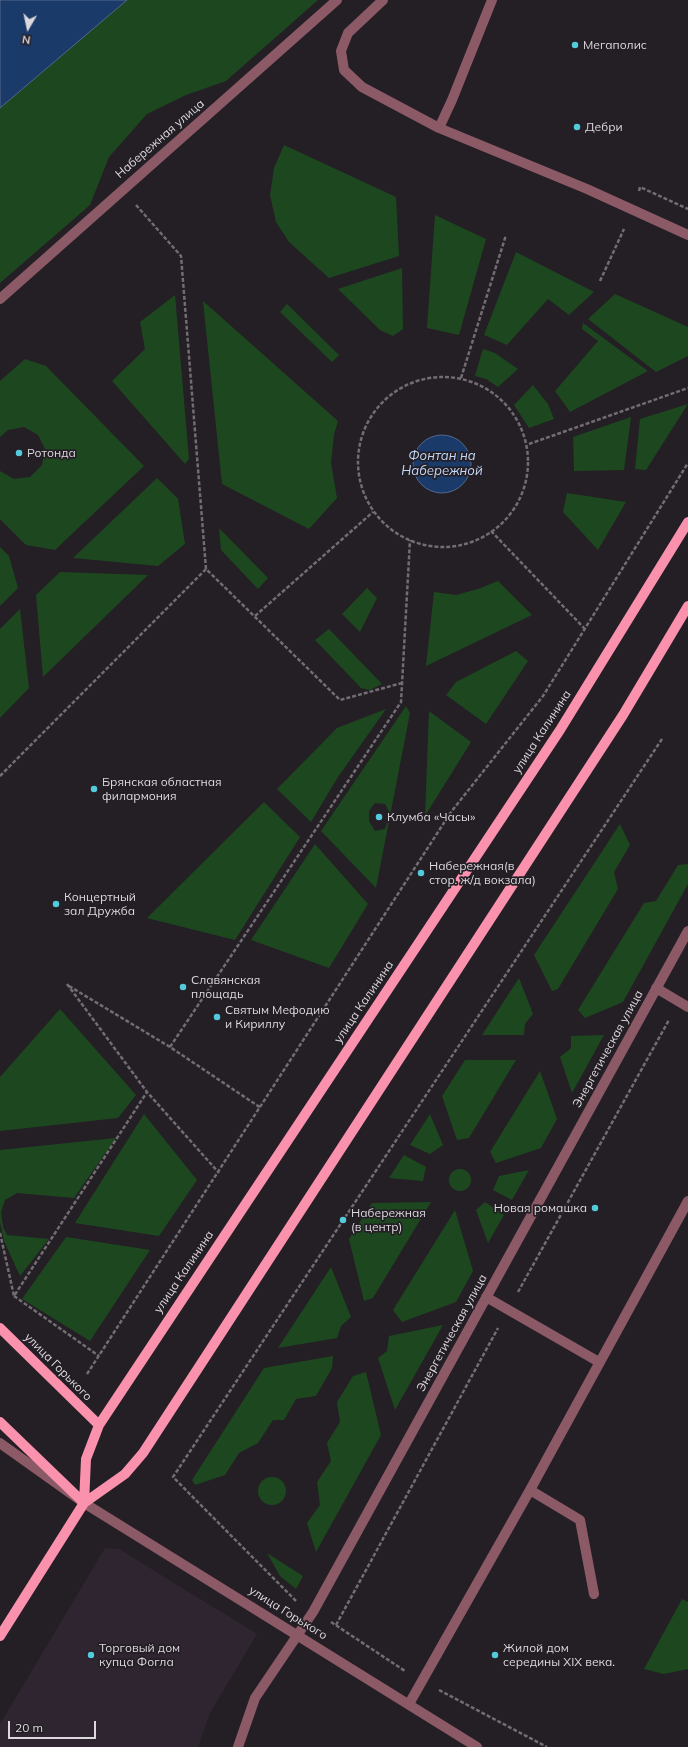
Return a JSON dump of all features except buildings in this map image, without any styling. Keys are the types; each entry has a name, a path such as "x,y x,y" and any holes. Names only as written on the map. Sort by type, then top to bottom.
{"main road":[{"name":"улица Калинина","path":"84,1503 86,1459 99,1425 560,730 688,522"},
{"name":"улица Калинина","path":"0,1636 84,1503 124,1474 143,1452 619,722 688,606"},
{"name":"улица Горького","path":"0,1328 99,1425"},
{"name":"улица Горького","path":"0,1422 84,1503"}],"street":[{"name":"Набережная улица","path":"0,299 338,0"},
{"path":"383,0 348,33 341,51 344,70 362,87 439,128 688,234"},
{"path":"439,128 452,100 492,0"},
{"name":"Энергетическая улица","path":"238,1747 255,1698 314,1612 688,931"},
{"path":"656,988 688,1007"},
{"path":"409,1704 530,1490 688,1201"},
{"path":"486,1297 599,1362"},
{"name":"улица Горького","path":"0,1443 84,1503 299,1635 477,1747"},
{"path":"530,1490 580,1520 594,1594"}],"path":[{"path":"600,281 632,209 640,187 688,209"},
{"path":"122,190 181,256 206,569 340,700 402,683"},
{"path":"461,378 506,235"},
{"path":"436,377 461,378 492,392 513,413 529,444 528,478 512,513 483,538 454,547 424,546 395,534 373,512 360,484 358,454 368,421 383,401 407,384 436,377"},
{"path":"529,444 688,388"},
{"path":"87,1374 219,1173 451,812 543,696 688,463"},
{"path":"255,616 373,512"},
{"path":"491,531 585,629"},
{"path":"170,1047 401,702 410,540"},
{"path":"0,776 206,569"},
{"path":"547,1747 422,1682 314,1612 299,1605 173,1477 662,739"},
{"path":"219,1173 147,1092 66,984 170,1047 261,1108"},
{"path":"14,1296 147,1092"},
{"path":"0,1233 14,1296 99,1356"}],"shaded area":[{"name":"Торговый дом купца Фогла","path":"105,1548 119,1549 257,1634 210,1713 198,1747 0,1747 0,1724"}],"green space":[{"path":"127,0 318,0 226,81 186,95 147,114 109,157 90,205 0,283 0,108"},
{"path":"284,145 396,197 399,256 329,278 289,242 276,222 270,195 274,168"},
{"path":"435,215 486,239 459,335 427,328"},
{"path":"516,252 594,292 569,315 548,299 507,345 484,335"},
{"path":"402,268 403,329 393,336 380,330 338,289"},
{"path":"615,294 688,327 688,356 656,372 588,319"},
{"path":"175,295 189,459 185,464 112,381 145,349 140,322"},
{"path":"203,301 338,421 334,435 331,463 337,498 309,529 222,484"},
{"path":"287,304 339,355 332,362 280,312"},
{"path":"583,323 648,371 570,412 555,391 598,341 582,329"},
{"path":"483,349 495,353 518,369 498,387 486,379 475,376"},
{"path":"25,359 46,366 144,466 55,550 26,545 0,519 0,471 14,479 30,477 42,465 45,449 38,435 24,427 8,430 0,437 0,381"},
{"path":"533,385 548,404 554,419 529,428 514,405"},
{"path":"688,404 646,470 635,469 640,419"},
{"path":"631,417 624,470 574,471 573,437"},
{"path":"157,478 178,499 185,544 158,566 73,558"},
{"path":"567,493 626,502 598,550 563,512"},
{"path":"219,528 268,578 258,589 221,550"},
{"path":"0,547 9,556 18,588 0,606"},
{"path":"60,572 148,575 43,677 36,595"},
{"path":"498,581 532,615 426,666 434,592 456,595 478,589"},
{"path":"367,588 377,598 360,632 342,614"},
{"path":"20,609 29,688 0,718 0,629"},
{"path":"329,629 382,684 370,690 361,688 315,640"},
{"path":"516,651 528,661 486,724 446,695 456,682"},
{"path":"406,706 410,713 376,888 321,831","holes":["375,803 385,804 390,813 385,829 375,831 369,821 369,811"]},
{"path":"386,709 338,777 311,822 277,789 337,728"},
{"path":"429,711 471,742 425,816"},
{"path":"264,802 300,837 235,940 147,918"},
{"path":"620,824 630,845 614,872 618,889 558,989 552,991 534,955"},
{"path":"315,844 368,904 329,968 251,940"},
{"path":"688,864 688,884 623,1002 585,1018 578,1010 644,903 656,901 678,865"},
{"path":"519,978 533,1014 525,1024 524,1035 482,1035"},
{"path":"60,1009 136,1095 118,1118 0,1131 0,1077"},
{"path":"604,1035 572,1093 560,1057 571,1048 571,1036"},
{"path":"465,1060 516,1060 469,1138 457,1140 442,1096"},
{"path":"540,1071 557,1119 541,1148 496,1163 490,1152"},
{"path":"144,1114 197,1180 159,1236 75,1223"},
{"path":"430,1114 443,1145 430,1154 410,1145"},
{"path":"116,1138 74,1198 17,1193 5,1200 1,1212 3,1227 7,1235 49,1239 20,1276 4,1241 0,1222 0,1150"},
{"path":"404,1155 426,1167 423,1181 389,1178"},
{"path":"460,1169 468,1172 471,1180 468,1188 460,1191 452,1188 449,1180 452,1172"},
{"path":"529,1170 512,1200 493,1190 499,1176"},
{"path":"431,1202 373,1298 364,1301 349,1239 372,1203"},
{"path":"485,1202 504,1215 488,1243 476,1210"},
{"path":"455,1210 473,1271 456,1302 402,1322 393,1310"},
{"path":"66,1237 150,1250 90,1341 22,1299"},
{"path":"331,1267 351,1317 341,1326 337,1338 278,1348"},
{"path":"443,1325 395,1410 378,1358 387,1351 389,1336"},
{"path":"333,1356 332,1368 316,1396 296,1399 284,1420 273,1420 258,1443 239,1453 225,1475 195,1485 192,1480 264,1368"},
{"path":"366,1372 381,1435 316,1552 307,1523 320,1505 317,1482 331,1461 327,1443 340,1422 337,1402 353,1376"},
{"path":"272,1477 278,1478 282,1481 285,1485 285,1497 282,1501 278,1504 272,1505 266,1504 262,1501 259,1497 258,1491 259,1485 262,1481 266,1478"},
{"path":"267,1553 303,1576 296,1589 280,1576"},
{"path":"682,1599 688,1602 688,1669 664,1674 644,1669"}],"water":[{"path":"0,0 127,0 0,108"},
{"name":"Фонтан на Набережной","path":"442,435 458,440 466,448 471,464 466,480 458,488 442,493 426,488 418,480 413,464 418,448 426,440"}],"place":[{"name":"Мегаполис","path":"575,45"},
{"name":"Дебри","path":"577,127"},
{"name":"Ротонда","path":"19,453"},
{"name":"Брянская областная филармония","path":"94,789"},
{"name":"Клумба «Часы»","path":"379,817"},
{"name":"Набережная(в стор. ж/д вокзала)","path":"421,873"},
{"name":"Концертный зал Дружба","path":"56,904"},
{"name":"Славянская площадь","path":"183,987"},
{"name":"Святым Мефодию и Кириллу","path":"217,1017"},
{"name":"Новая ромашка","path":"595,1208"},
{"name":"Набережная (в центр)","path":"343,1220"},
{"name":"Торговый дом купца Фогла","path":"91,1655"},
{"name":"Жилой дом середины XIX века.","path":"495,1655"}]}
